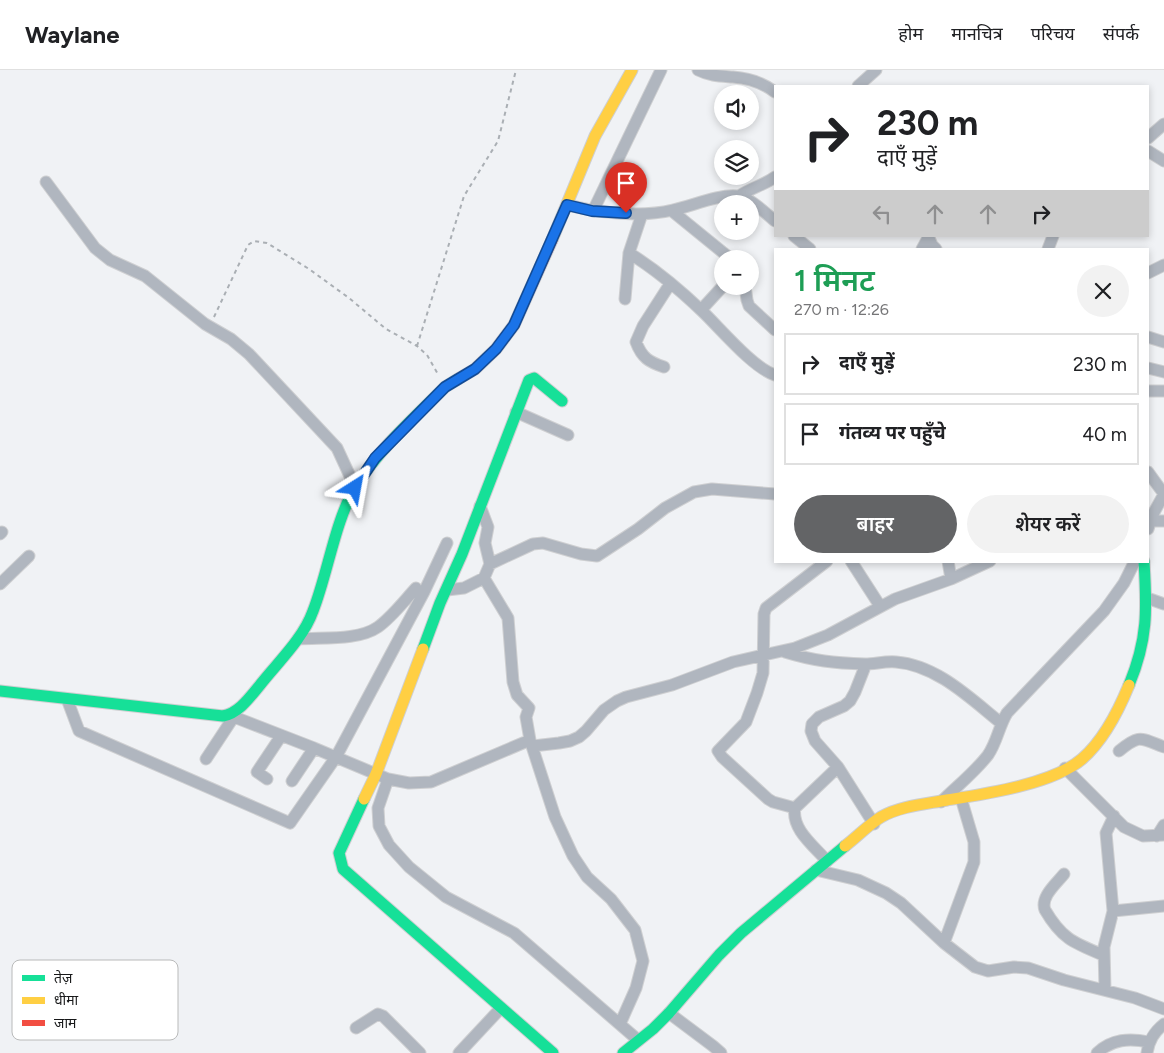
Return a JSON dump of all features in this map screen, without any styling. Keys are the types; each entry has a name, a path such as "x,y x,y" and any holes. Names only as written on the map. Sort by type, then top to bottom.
{"street":[{"path":"206,759 231,716 242,706 298,639 314,613 345,508 355,488 375,458 445,387 475,369 496,349 514,325 595,136 632,70"},
{"path":"592,211 661,70"},
{"path":"698,70 711,76 744,78 762,84 774,91"},
{"path":"859,85 876,70"},
{"path":"1149,137 1164,124"},
{"path":"1149,152 1164,161"},
{"path":"740,195 774,178"},
{"path":"46,182 103,256 145,276 210,327 231,338 249,354 337,448 355,488"},
{"path":"567,205 592,211 642,214 672,211 714,200"},
{"path":"759,208 774,220"},
{"path":"672,211 720,250"},
{"path":"625,299 629,253 642,214"},
{"path":"795,237 809,248"},
{"path":"928,237 935,248"},
{"path":"629,253 645,262 701,310 751,359 774,374"},
{"path":"1149,272 1164,265"},
{"path":"664,367 652,363 640,352 636,342 643,326 670,284"},
{"path":"701,310 715,295"},
{"path":"746,295 749,306 774,329"},
{"path":"1149,337 1164,342"},
{"path":"1149,368 1164,372"},
{"path":"553,1053 343,869 339,853 376,774 440,603 447,590 529,380 534,378 562,402"},
{"path":"1149,391 1164,391"},
{"path":"516,412 568,435"},
{"path":"1149,474 1164,494 1149,525"},
{"path":"490,564 533,544 543,543 581,554 597,556 638,530 665,508 694,492 712,490 774,494"},
{"path":"447,590 464,588 484,578 490,564 485,543 488,526 480,506"},
{"path":"1149,525 1164,521"},
{"path":"68,699 79,731 290,824 336,756 420,590 447,543"},
{"path":"0,584 29,556"},
{"path":"795,808 773,802 722,758 718,751 746,722 763,673 764,614 766,608 824,563"},
{"path":"852,563 880,606"},
{"path":"948,563 951,579"},
{"path":"0,691 231,716 336,756 388,779 409,783 431,782 531,743 564,742 579,737 604,710 626,697 672,685 733,662 763,654 785,652 828,635 880,606 951,579 986,563"},
{"path":"941,802 987,756 994,745 1001,723 1012,707 1104,611 1124,584 1134,563"},
{"path":"623,1053 653,1029 669,1013 719,955 741,933 881,817 891,812 1034,782 1080,760 1100,740 1113,720 1124,697 1142,646 1146,623 1147,598 1144,563"},
{"path":"484,578 508,618 513,682 517,695 529,708 526,717 531,743 555,816 573,856 587,877 610,899 635,930 643,961 636,988 620,1024"},
{"path":"298,639 353,636 370,631 420,590"},
{"path":"420,590 440,603"},
{"path":"1147,598 1164,604"},
{"path":"785,652 818,661 866,664 895,662 924,670 941,677 957,688 1001,723"},
{"path":"866,664 850,701 844,706 819,717 812,724 811,731 815,741 838,767 874,824"},
{"path":"268,779 257,772 281,736"},
{"path":"1119,751 1138,738 1164,748"},
{"path":"292,781 314,748"},
{"path":"826,861 799,829 793,817 795,808 838,767"},
{"path":"1065,768 1124,827 1143,836 1161,835 1164,825"},
{"path":"388,779 378,808 379,826 389,845 409,867 446,897 514,933 638,1040"},
{"path":"944,943 974,862 974,842 961,798"},
{"path":"1105,990 1103,955 1113,911 1106,832 1114,816"},
{"path":"816,870 858,880 886,893 902,903 967,962 982,970 1014,967 1028,968 1064,980 1135,998 1164,1009"},
{"path":"1064,874 1047,895 1044,906 1045,910 1063,934 1070,940 1103,955"},
{"path":"1113,911 1164,906"},
{"path":"459,1053 501,1008"},
{"path":"669,1013 721,1053"},
{"path":"356,1028 378,1014 383,1016 420,1053"},
{"path":"1097,1053 1105,1046 1121,1040 1136,1039 1148,1047 1157,1030 1164,1024"}],"path":[{"path":"417,346 464,196 498,141 516,70"},
{"path":"210,327 248,245 254,241 267,243 309,268 386,329 417,346 427,354 445,387"}],"traffic: fast":[{"path":"423,649 529,380 534,378 562,401"},
{"path":"0,691 223,716 234,712 248,699 290,650 309,621 337,530 349,500 365,472 398,434 445,387 458,379"},
{"path":"1129,685 1140,653 1145,624 1144,563"},
{"path":"364,799 339,853 343,869 553,1053"},
{"path":"623,1053 653,1029 669,1013 719,955 741,933 845,846"}],"traffic: slow":[{"path":"552,240 595,136 632,70"},
{"path":"364,799 376,774 423,649"},
{"path":"845,846 876,820 896,810 1018,787 1069,768 1082,759 1104,734 1129,685"}],"traffic: jam":[{"path":"458,379 475,369 496,349 514,325 552,240"}],"route":[{"path":"355,488 375,458 445,387 475,369 496,349 514,325 567,205 592,211 626,213"}]}
